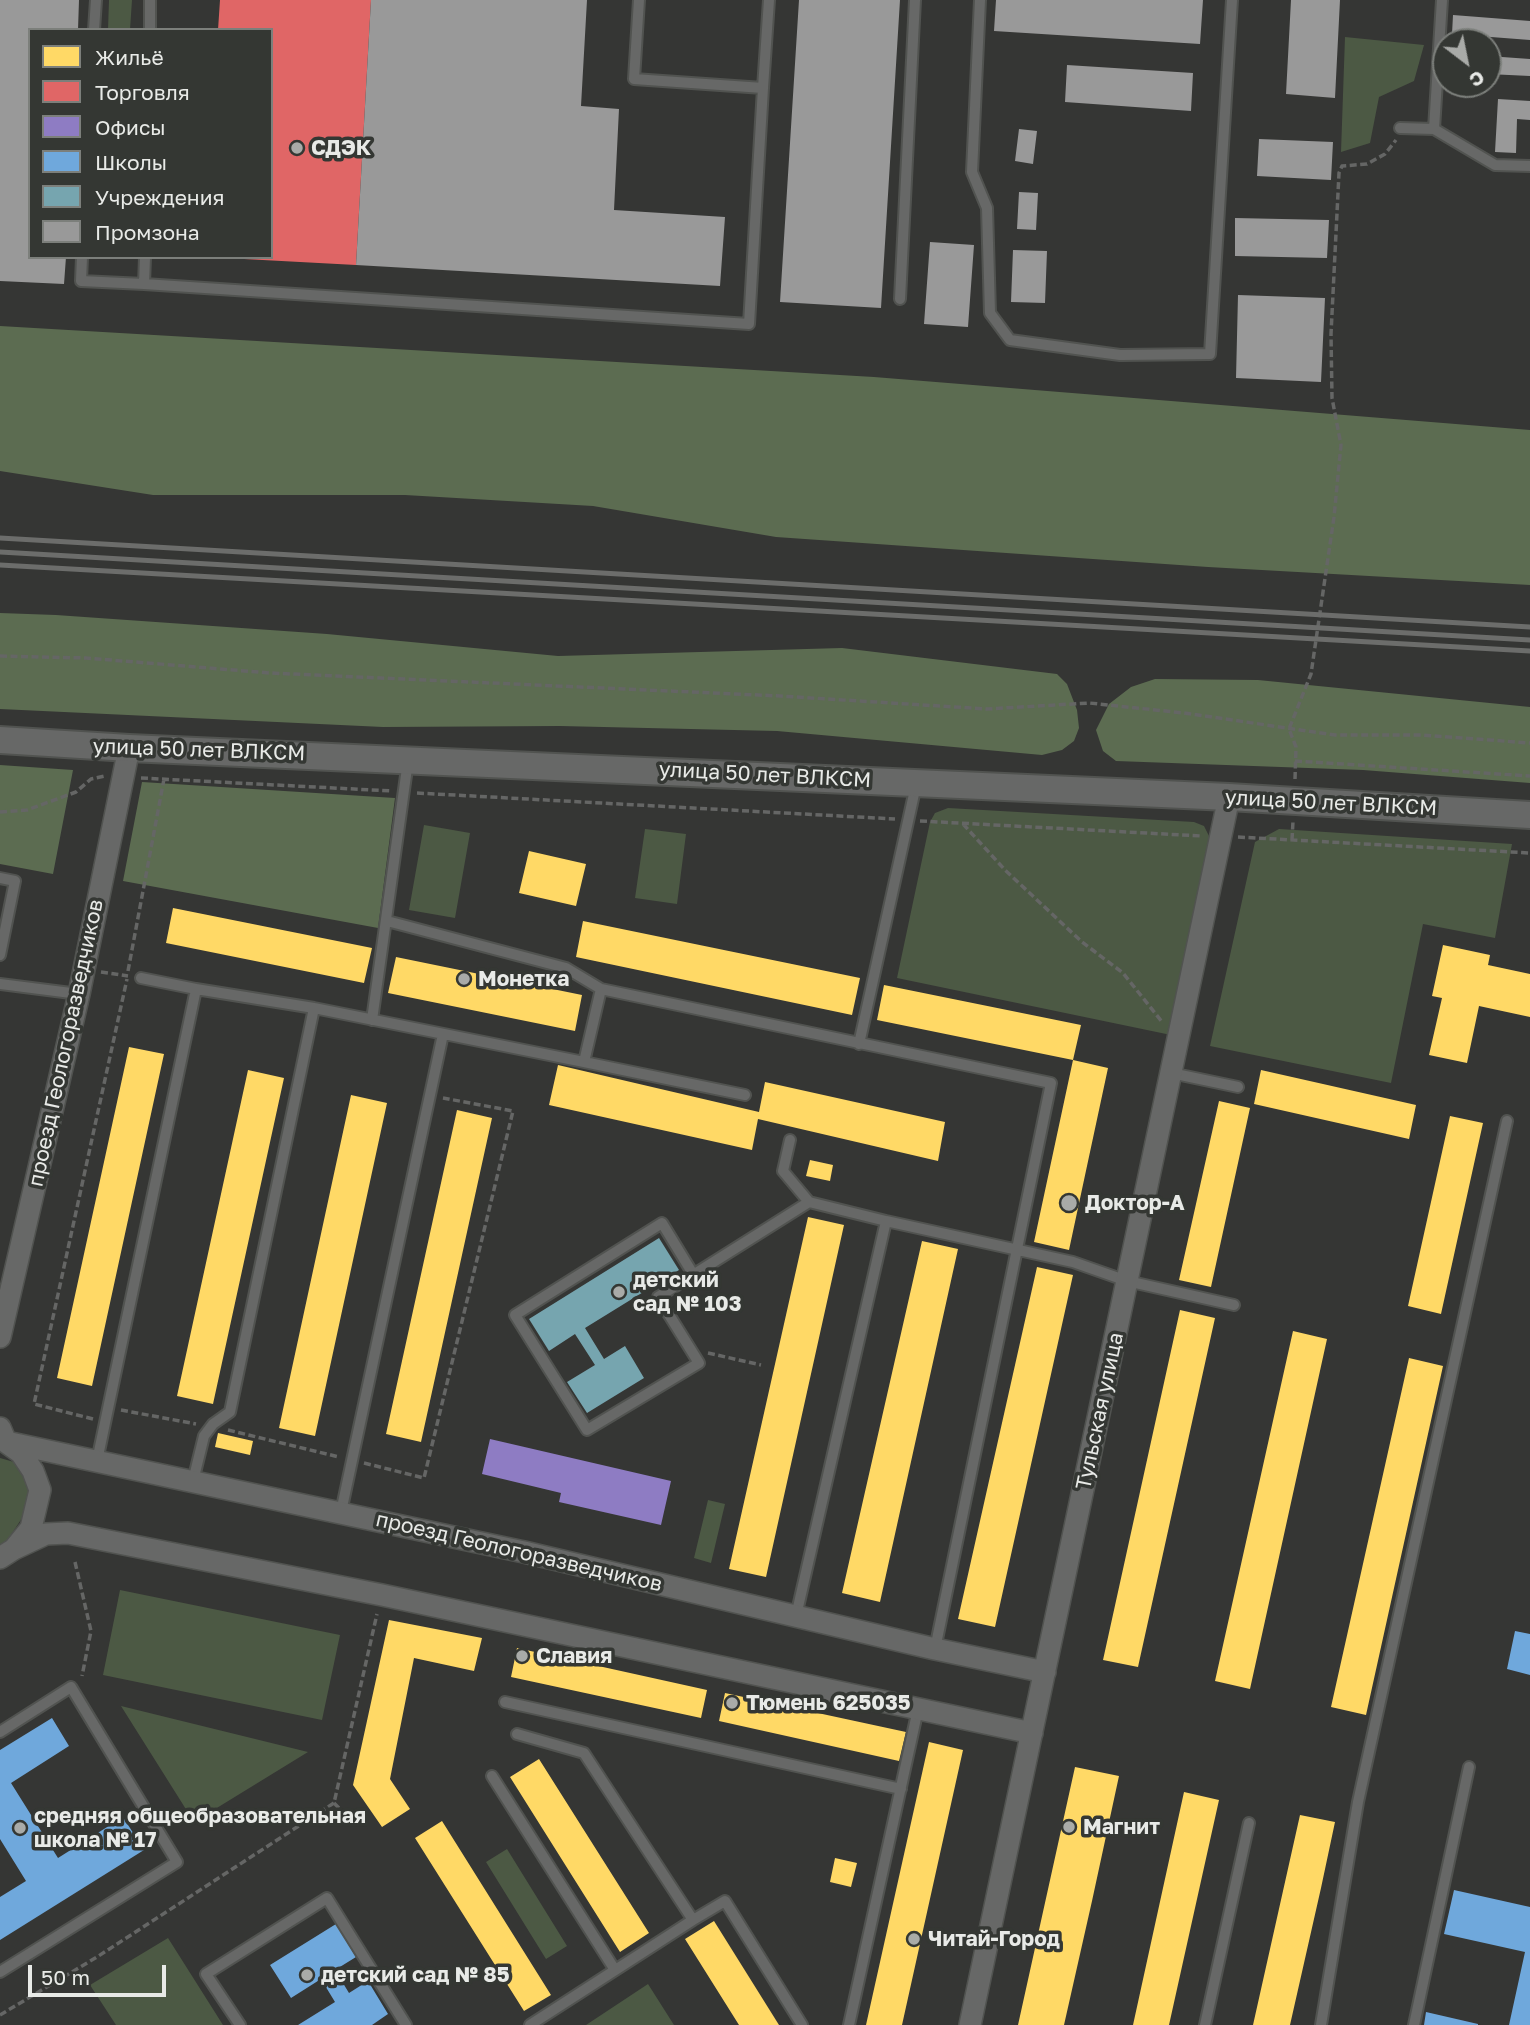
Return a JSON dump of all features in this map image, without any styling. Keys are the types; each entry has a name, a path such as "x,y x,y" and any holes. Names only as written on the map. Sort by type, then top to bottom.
{"street":[{"name":"улица 50 лет ВЛКСМ","path":"0,740 1229,797 1530,815"},
{"name":"проезд Геологоразведчиков","path":"0,1337 79,994 129,748"},
{"name":"Тульская улица","path":"970,2025 1229,797"},
{"name":"проезд Геологоразведчиков","path":"2,1437 97,1461 524,1552 935,1649 1045,1672"},
{"path":"2,1437 21,1453 33,1471 40,1490 31,1528 7,1553"},
{"path":"7,1553 46,1534 68,1533 382,1595 1032,1733"}],"lane":[{"path":"94,28 96,0"},
{"path":"149,28 150,0"},
{"path":"639,0 634,79 763,88"},
{"path":"82,259 81,281 749,324 769,0"},
{"path":"900,299 915,0"},
{"path":"981,0 972,172 987,208 990,313 1010,340 1120,355 1210,354 1232,0"},
{"path":"1434,129 1442,0"},
{"path":"1400,128 1434,129 1495,165 1530,166"},
{"path":"144,285 145,259"},
{"path":"372,1020 409,759"},
{"path":"859,1044 916,782"},
{"path":"0,878 15,881 0,952"},
{"path":"387,921 566,968 601,989 1051,1083 935,1649"},
{"path":"141,978 314,1008 745,1095"},
{"path":"0,984 79,994"},
{"path":"97,1461 195,989"},
{"path":"584,1062 601,989"},
{"path":"193,1481 204,1436 211,1426 230,1412 314,1008"},
{"path":"341,1512 443,1034"},
{"path":"1171,1073 1238,1087"},
{"path":"1321,2025 1358,1802 1507,1121"},
{"path":"790,1140 783,1171 808,1202 886,1222 1073,1262 1127,1282 1234,1305"},
{"path":"693,1274 662,1223 515,1315 587,1430 699,1363 658,1297 808,1202"},
{"path":"796,1616 886,1222"},
{"path":"0,1732 71,1688 177,1862 0,1972"},
{"path":"505,1702 901,1789"},
{"path":"849,2025 918,1709"},
{"path":"517,1734 584,1753 693,1920"},
{"path":"1414,2025 1469,1767"},
{"path":"492,1776 615,1970"},
{"path":"1205,2025 1249,1823"},
{"path":"240,2025 206,1974 327,1898 406,2025"},
{"path":"530,2025 725,1901 802,2025"}],"path":[{"path":"1289,729 1311,674 1340,457 1341,445 1332,398 1331,334 1339,173 1342,166 1367,164 1385,155 1395,142 1400,128"},
{"path":"0,656 86,659 270,673 780,696 987,709 1089,703 1184,713 1335,735 1421,735 1530,743"},
{"path":"1295,761 1530,776"},
{"path":"0,812 27,810 76,792 91,779 101,776 123,776 1530,853"},
{"path":"105,1422 34,1404 127,976 164,779"},
{"path":"962,823 1005,870 1082,942 1123,973 1163,1024 1163,1031"},
{"path":"84,970 141,978"},
{"path":"108,1408 211,1426 424,1478 513,1111 430,1095"},
{"path":"689,1348 761,1365"},
{"path":"75,1562 91,1631 81,1675 87,1686"},
{"path":"0,2015 97,1957 334,1803 382,1595"},
{"path":"334,1803 347,1816"}],"green space":[{"path":"109,0 132,0 130,28 108,28"},
{"path":"1345,37 1424,45 1414,81 1379,97 1370,143 1341,152"},
{"path":"0,326 874,377 1530,430 1530,585 1208,567 776,537 593,506 405,495 153,495 0,471"},
{"path":"0,613 327,634 558,656 842,648 1057,674 1067,684 1077,710 1079,728 1074,741 1062,750 1042,755 777,731 560,726 383,727 0,709"},
{"path":"1155,679 1258,680 1530,707 1530,783 1363,770 1116,761 1103,751 1096,730 1109,704 1131,687"},
{"path":"0,765 73,770 53,874 0,864"},
{"path":"142,782 395,798 378,928 123,881"},
{"path":"948,808 1194,822 1204,826 1209,842 1171,1035 897,978 930,822 935,813"},
{"path":"424,825 470,833 455,918 409,910"},
{"path":"645,829 686,834 677,904 635,898"},
{"path":"1279,829 1512,844 1495,938 1423,924 1391,1083 1210,1046 1255,842"},
{"path":"0,1458 14,1462 23,1470 29,1486 29,1500 24,1515 7,1541 0,1545"},
{"path":"708,1500 725,1504 711,1563 694,1558"},
{"path":"120,1590 340,1635 322,1720 103,1675"},
{"path":"121,1706 308,1752 194,1822"},
{"path":"507,1849 567,1946 546,1959 486,1862"},
{"path":"168,1938 223,2025 116,2025 90,1985"},
{"path":"648,1984 674,2025 586,2025"}],"building: Жильё":[{"path":"529,851 586,864 576,906 519,893"},
{"path":"173,908 372,948 364,983 166,943"},
{"path":"583,921 860,978 852,1015 576,957"},
{"path":"1443,945 1490,955 1488,965 1530,974 1530,1017 1479,1006 1467,1063 1429,1055 1442,998 1432,996"},
{"path":"396,957 582,995 575,1031 388,993"},
{"path":"884,985 1081,1025 1073,1060 877,1020"},
{"path":"129,1047 164,1054 92,1386 57,1378"},
{"path":"1073,1060 1108,1068 1069,1250 1034,1242"},
{"path":"558,1065 759,1112 765,1082 945,1122 938,1161 758,1119 752,1150 549,1105"},
{"path":"248,1070 284,1078 213,1404 177,1396"},
{"path":"1261,1070 1416,1105 1409,1139 1254,1104"},
{"path":"351,1095 387,1103 315,1436 279,1428"},
{"path":"1219,1101 1250,1108 1211,1287 1179,1280"},
{"path":"457,1110 492,1118 421,1442 386,1434"},
{"path":"1450,1116 1483,1123 1441,1314 1408,1306"},
{"path":"810,1160 833,1165 830,1181 806,1176"},
{"path":"808,1217 844,1225 766,1577 729,1569"},
{"path":"922,1241 958,1249 880,1602 842,1593"},
{"path":"1037,1267 1073,1275 995,1627 958,1619"},
{"path":"1180,1310 1215,1318 1138,1667 1103,1660"},
{"path":"1293,1331 1327,1339 1250,1689 1215,1681"},
{"path":"1409,1358 1443,1366 1366,1715 1331,1707"},
{"path":"218,1433 253,1441 250,1455 215,1447"},
{"path":"389,1620 482,1638 474,1671 414,1658 390,1779 410,1809 382,1827 353,1785"},
{"path":"517,1648 707,1690 701,1718 511,1677"},
{"path":"725,1693 906,1732 899,1761 719,1721"},
{"path":"929,1742 963,1750 902,2025 866,2025"},
{"path":"539,1759 649,1933 620,1952 510,1777"},
{"path":"1075,1767 1119,1776 1092,1901 1064,2025 1018,2025"},
{"path":"1184,1792 1219,1800 1169,2025 1133,2025"},
{"path":"1300,1815 1335,1822 1321,1888 1290,2025 1253,2025"},
{"path":"442,1821 551,1995 524,2011 415,1838"},
{"path":"835,1858 857,1863 851,1887 830,1882"},
{"path":"714,1921 779,2025 739,2025 685,1939"}],"building: Торговля":[{"path":"220,0 371,0 356,265 244,259 273,259 273,28 218,28"}],"building: Офисы":[{"path":"490,1439 671,1481 661,1525 559,1502 561,1493 482,1474"}],"building: Школы":[{"path":"1515,1631 1530,1634 1530,1675 1507,1669"},
{"name":"средняя общеобразовательная школа № 17","path":"52,1718 69,1746 11,1783 58,1858 123,1817 144,1850 0,1940 0,1897 26,1881 0,1839 0,1750"},
{"path":"1454,1890 1530,1907 1530,2025 1509,2025 1525,1952 1444,1934"},
{"name":"детский сад № 85","path":"336,1924 356,1957 335,1970 349,1993 368,1981 388,2014 372,2025 298,2025 335,2002 321,1979 291,1998 270,1965"},
{"path":"1426,2012 1478,2024 1478,2025 1424,2025"}],"building: Учреждения":[{"path":"659,1238 679,1270 585,1328 604,1359 625,1346 644,1378 587,1413 567,1382 595,1365 575,1334 549,1351 529,1319"}],"building: Промзона":[{"path":"0,0 79,0 78,28 28,28 28,259 66,259 64,284 0,281"},
{"path":"371,0 587,0 581,106 619,109 614,210 725,217 720,286 356,265"},
{"path":"799,0 900,0 881,308 780,302"},
{"path":"996,0 1203,0 1200,44 994,31"},
{"path":"1291,0 1340,0 1335,98 1286,94"},
{"path":"1453,15 1530,21 1530,40 1502,38 1502,28 1452,28"},
{"path":"1502,57 1530,59 1530,76 1502,75"},
{"path":"1067,65 1193,73 1191,111 1065,102"},
{"path":"1498,99 1530,101 1530,120 1517,119 1516,153 1495,152"},
{"path":"1019,129 1037,131 1033,164 1015,161"},
{"path":"1259,139 1333,142 1331,180 1257,176"},
{"path":"1019,192 1038,193 1036,230 1017,229"},
{"path":"1235,218 1329,220 1327,258 1235,256"},
{"path":"930,242 974,245 968,327 924,324"},
{"path":"1013,250 1047,251 1045,303 1011,302"},
{"path":"1238,295 1325,298 1321,382 1236,378"}],"railway":[{"path":"0,538 1530,627"},
{"path":"0,552 1530,640"},
{"path":"0,565 1530,651"}],"place":[{"name":"СДЭК","path":"297,148"},
{"name":"Монетка","path":"464,979"},
{"name":"Доктор-А","path":"1069,1203"},
{"name":"детский сад № 103","path":"619,1292"},
{"name":"Славия","path":"522,1656"},
{"name":"Тюмень 625035","path":"732,1703"},
{"name":"Магнит","path":"1069,1827"},
{"name":"средняя общеобразовательная школа № 17","path":"20,1828"},
{"name":"Читай-Город","path":"914,1939"},
{"name":"детский сад № 85","path":"307,1975"}]}
